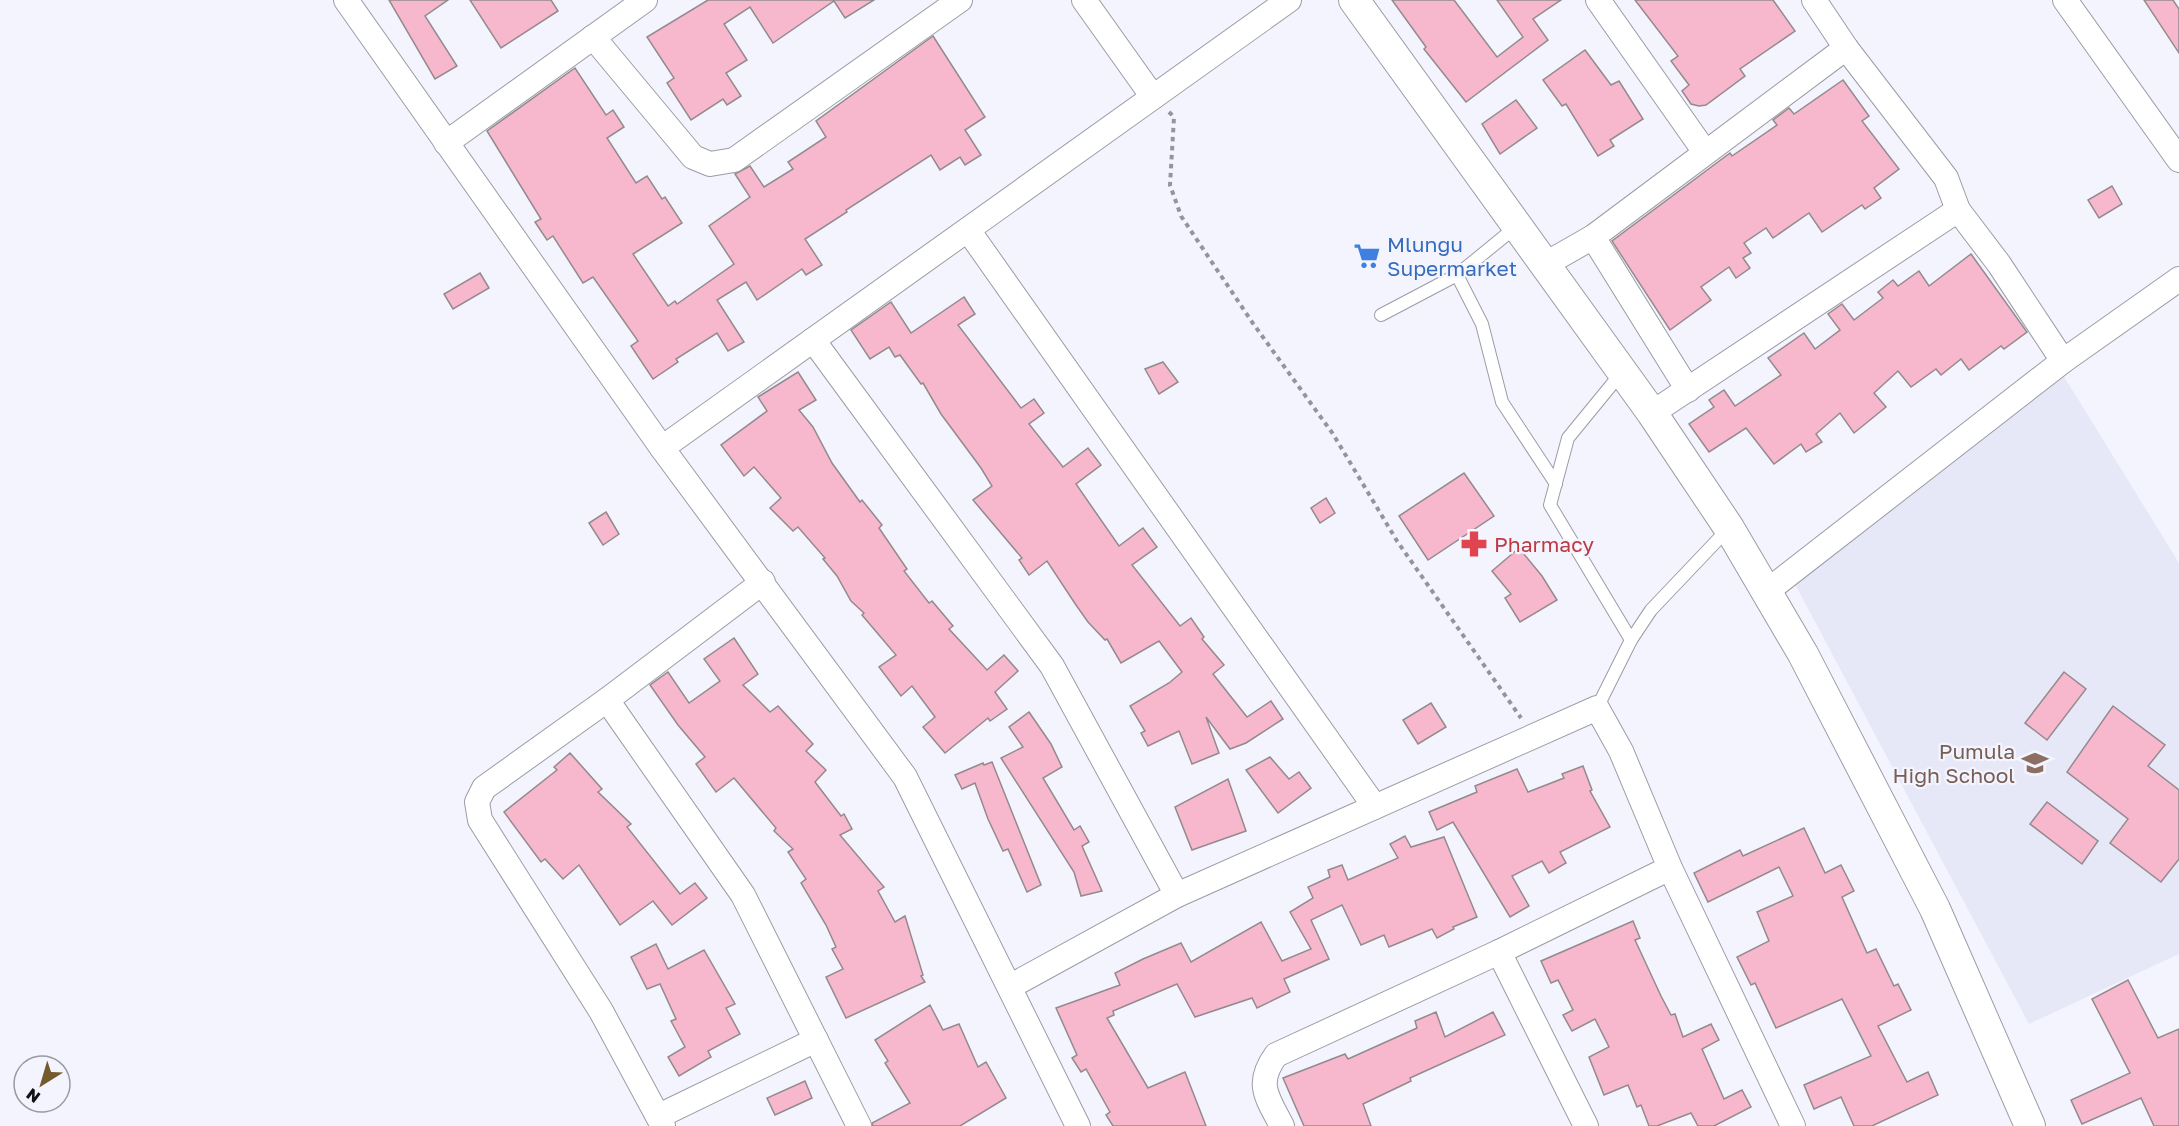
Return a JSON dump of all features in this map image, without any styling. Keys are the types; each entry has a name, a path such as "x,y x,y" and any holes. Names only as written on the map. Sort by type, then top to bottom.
{"street":[{"path":"346,0 662,448 905,777 1011,986 1078,1126"},
{"path":"446,143 645,0"},
{"path":"593,37 693,157 710,164 734,160 960,0"},
{"path":"1084,0 1154,97"},
{"path":"662,448 1289,0"},
{"path":"1354,0 1652,413 1730,528 1803,654 1935,909 2030,1126"},
{"path":"1598,0 1705,152"},
{"path":"1814,0 1846,48 1946,178 1958,210 1999,264 2063,361"},
{"path":"2065,0 2179,160"},
{"path":"1544,265 1593,237 1846,48"},
{"path":"1652,413 1958,210"},
{"path":"968,230 1375,807"},
{"path":"1593,237 1688,390"},
{"path":"1766,592 2063,361 2179,279"},
{"path":"813,340 1052,666 1177,895"},
{"path":"763,582 607,700 484,788 477,802 480,820 601,1011 661,1121 816,1040"},
{"path":"607,700 744,895 859,1126"},
{"path":"1011,986 1177,895 1597,708 1621,751 1670,868 1793,1126"},
{"path":"1282,1126 1265,1093 1265,1070 1276,1054 1499,952 1670,868"},
{"path":"1499,952 1586,1126"}],"lane":[{"path":"1381,315 1457,275 1517,226"},
{"path":"1457,275 1482,324 1502,402 1556,484"},
{"path":"1622,372 1568,438 1550,505 1631,640"},
{"path":"1597,708 1631,640 1651,610 1730,528"}],"path":[{"path":"1154,97 1174,117 1170,185 1181,216 1252,322 1333,434 1396,541 1534,736"}],"shaded area":[{"name":"Pumula High School","path":"2060,370 2179,563 2179,954 2029,1024 1789,573"}],"building":[{"path":"389,0 448,0 425,16 457,66 435,79"},
{"path":"470,0 551,0 558,11 501,48"},
{"path":"708,0 874,0 845,18 834,1 773,43 750,7 724,24 747,60 726,73 741,96 727,105 723,99 691,120 667,83 674,78 647,37"},
{"path":"1392,0 1454,0 1497,57 1523,37 1497,0 1561,0 1533,19 1548,40 1466,102 1424,49 1426,47"},
{"path":"1635,0 1773,0 1795,31 1740,69 1745,76 1706,105 1699,106 1691,104 1682,91 1689,85 1671,61 1678,56"},
{"path":"2144,0 2173,0 2179,9 2179,53"},
{"path":"933,36 985,117 965,130 981,155 965,165 960,157 940,170 931,155 846,210 847,212 805,239 822,265 806,275 802,269 757,300 746,282 717,300 744,342 728,351 717,333 676,359 678,362 653,379 631,346 638,341 593,277 583,283 553,236 547,240 535,222 541,219 487,131 575,68 606,115 613,110 624,127 607,138 636,183 647,176 662,199 665,197 682,223 633,254 668,306 675,301 677,304 734,264 709,226 750,197 735,174 750,166 764,187 793,169 788,162 826,137 816,121"},
{"path":"1585,50 1611,85 1619,81 1643,119 1610,140 1614,146 1598,156 1566,104 1562,106 1543,80"},
{"path":"1843,80 1869,116 1862,121 1899,169 1874,188 1881,198 1865,209 1862,205 1822,232 1809,213 1773,238 1766,228 1744,243 1751,253 1743,258 1750,268 1736,278 1729,267 1701,287 1711,300 1670,330 1612,241 1730,153 1732,156 1777,125 1773,120 1789,108 1794,114"},
{"path":"1516,100 1537,128 1500,154 1482,124"},
{"path":"2112,186 2122,204 2099,218 2088,200"},
{"path":"1971,254 2027,332 2004,349 2001,346 1969,370 1961,359 1941,375 1936,369 1911,387 1898,371 1874,393 1886,407 1854,433 1840,413 1816,434 1822,442 1806,452 1801,444 1774,464 1746,428 1709,452 1689,424 1714,407 1709,400 1724,390 1735,406 1781,375 1768,358 1804,333 1815,349 1840,330 1828,314 1842,304 1854,320 1883,298 1878,292 1893,280 1898,286 1919,271 1929,286"},
{"path":"480,273 489,288 453,309 444,294"},
{"path":"964,297 975,314 958,325 1021,408 1034,399 1044,413 1029,424 1063,467 1088,448 1101,465 1076,484 1119,546 1143,528 1157,547 1132,565 1180,626 1191,618 1204,637 1202,639 1224,665 1213,674 1247,717 1271,701 1283,719 1246,743 1230,749 1206,717 1219,753 1192,764 1179,731 1148,746 1141,733 1145,731 1130,706 1169,683 1182,672 1159,641 1121,663 1107,639 1105,640 1088,622 1047,561 1029,575 1019,560 1022,558 973,500 992,486 941,414 923,383 921,384 900,355 895,357 889,347 870,359 851,330 891,302 911,333"},
{"path":"1163,362 1178,382 1159,394 1145,369"},
{"path":"798,372 816,400 799,410 813,427 832,463 860,502 862,500 882,525 879,528 907,569 904,571 929,603 932,601 953,626 949,629 987,670 1004,655 1018,671 995,692 1007,709 990,721 988,718 945,753 923,727 935,717 912,686 901,696 879,667 896,655 862,615 864,613 851,601 837,576 823,559 825,558 798,527 793,531 770,508 781,498 754,467 744,476 721,445 767,411 758,397"},
{"path":"1464,473 1494,516 1428,560 1399,516"},
{"path":"1326,498 1335,513 1320,523 1311,508"},
{"path":"606,512 619,534 603,545 589,523"},
{"path":"1519,548 1542,576 1557,600 1520,622 1505,598 1511,594 1492,571"},
{"path":"734,638 758,674 743,685 770,712 778,706 813,744 806,751 826,770 815,782 841,816 844,814 852,829 840,835 884,887 878,891 895,922 905,916 923,975 921,976 925,982 846,1018 826,977 843,969 832,949 836,947 826,925 801,883 806,879 788,852 793,849 774,831 776,828 734,778 716,792 696,764 705,757 678,725 650,685 668,672 689,703 720,681 704,659"},
{"path":"2064,672 2086,689 2047,740 2025,723"},
{"path":"1431,703 1446,727 1418,744 1403,720"},
{"path":"2113,706 2165,745 2148,766 2179,790 2179,859 2161,882 2110,843 2128,819 2067,772"},
{"path":"1029,712 1051,744 1062,767 1043,778 1074,830 1080,826 1089,842 1082,846 1102,891 1081,896 1074,872 1001,758 1023,747 1009,727"},
{"path":"570,753 602,789 598,792 631,824 627,827 680,894 695,883 707,898 672,925 653,901 620,925 579,865 563,879 545,859 541,862 504,812 557,770 554,767"},
{"path":"1270,757 1289,779 1299,772 1311,788 1278,813 1246,770"},
{"path":"992,762 1041,885 1027,892 1008,849 1003,851 975,783 962,789 955,775 983,763 984,765"},
{"path":"1583,766 1592,790 1590,791 1610,827 1560,852 1566,863 1549,873 1542,861 1512,876 1529,906 1510,917 1453,822 1437,830 1429,812 1477,792 1475,786 1517,769 1528,792 1564,778 1562,774"},
{"path":"1228,779 1246,831 1192,850 1175,807"},
{"path":"2047,802 2098,841 2082,864 2030,824"},
{"path":"1804,828 1825,873 1841,865 1854,891 1842,897 1867,953 1876,949 1894,986 1898,984 1911,1010 1878,1026 1907,1082 1928,1072 1938,1095 1872,1126 1854,1126 1841,1097 1814,1109 1804,1085 1871,1056 1842,999 1776,1028 1755,983 1751,985 1737,957 1769,941 1757,912 1793,896 1779,867 1708,902 1694,873 1740,850 1743,856"},
{"path":"1405,836 1411,847 1444,837 1477,917 1453,927 1454,929 1437,938 1432,929 1389,947 1384,935 1361,945 1342,905 1311,920 1329,959 1284,979 1290,992 1257,1008 1252,998 1195,1017 1177,984 1113,1011 1114,1015 1107,1018 1148,1088 1185,1072 1206,1126 1113,1126 1106,1115 1110,1112 1086,1069 1081,1072 1072,1058 1077,1055 1056,1008 1120,985 1115,973 1181,943 1191,962 1261,922 1282,961 1311,949 1290,912 1313,898 1308,887 1330,877 1328,870 1342,865 1348,880 1398,858 1390,844"},
{"path":"1633,921 1640,938 1635,940 1671,1015 1675,1014 1683,1037 1711,1024 1719,1040 1702,1049 1724,1099 1742,1090 1751,1107 1714,1126 1698,1126 1691,1113 1657,1126 1649,1126 1641,1105 1637,1107 1628,1085 1604,1095 1589,1057 1609,1047 1595,1019 1572,1031 1563,1015 1573,1010 1558,980 1551,983 1541,961"},
{"path":"656,944 668,969 704,950 735,1004 726,1008 740,1034 708,1051 711,1057 679,1076 668,1057 685,1047 671,1021 676,1019 660,984 647,989 631,957"},
{"path":"2128,980 2158,1038 2179,1029 2179,1126 2154,1126 2141,1098 2082,1124 2071,1100 2130,1073 2092,999"},
{"path":"930,1005 943,1030 959,1024 978,1067 986,1062 1006,1098 960,1126 873,1126 872,1123 910,1103 885,1063 888,1061 875,1040"},
{"path":"1436,1012 1445,1037 1493,1012 1505,1035 1410,1078 1411,1081 1363,1104 1371,1126 1304,1126 1283,1078 1345,1054 1348,1059 1417,1028 1415,1021"},
{"path":"805,1081 812,1098 775,1115 767,1098"}],"place":[{"name":"Mlungu Supermarket","path":"1367,256"},
{"name":"Pharmacy","path":"1474,544"},
{"name":"Pumula High School","path":"2035,763"}]}
